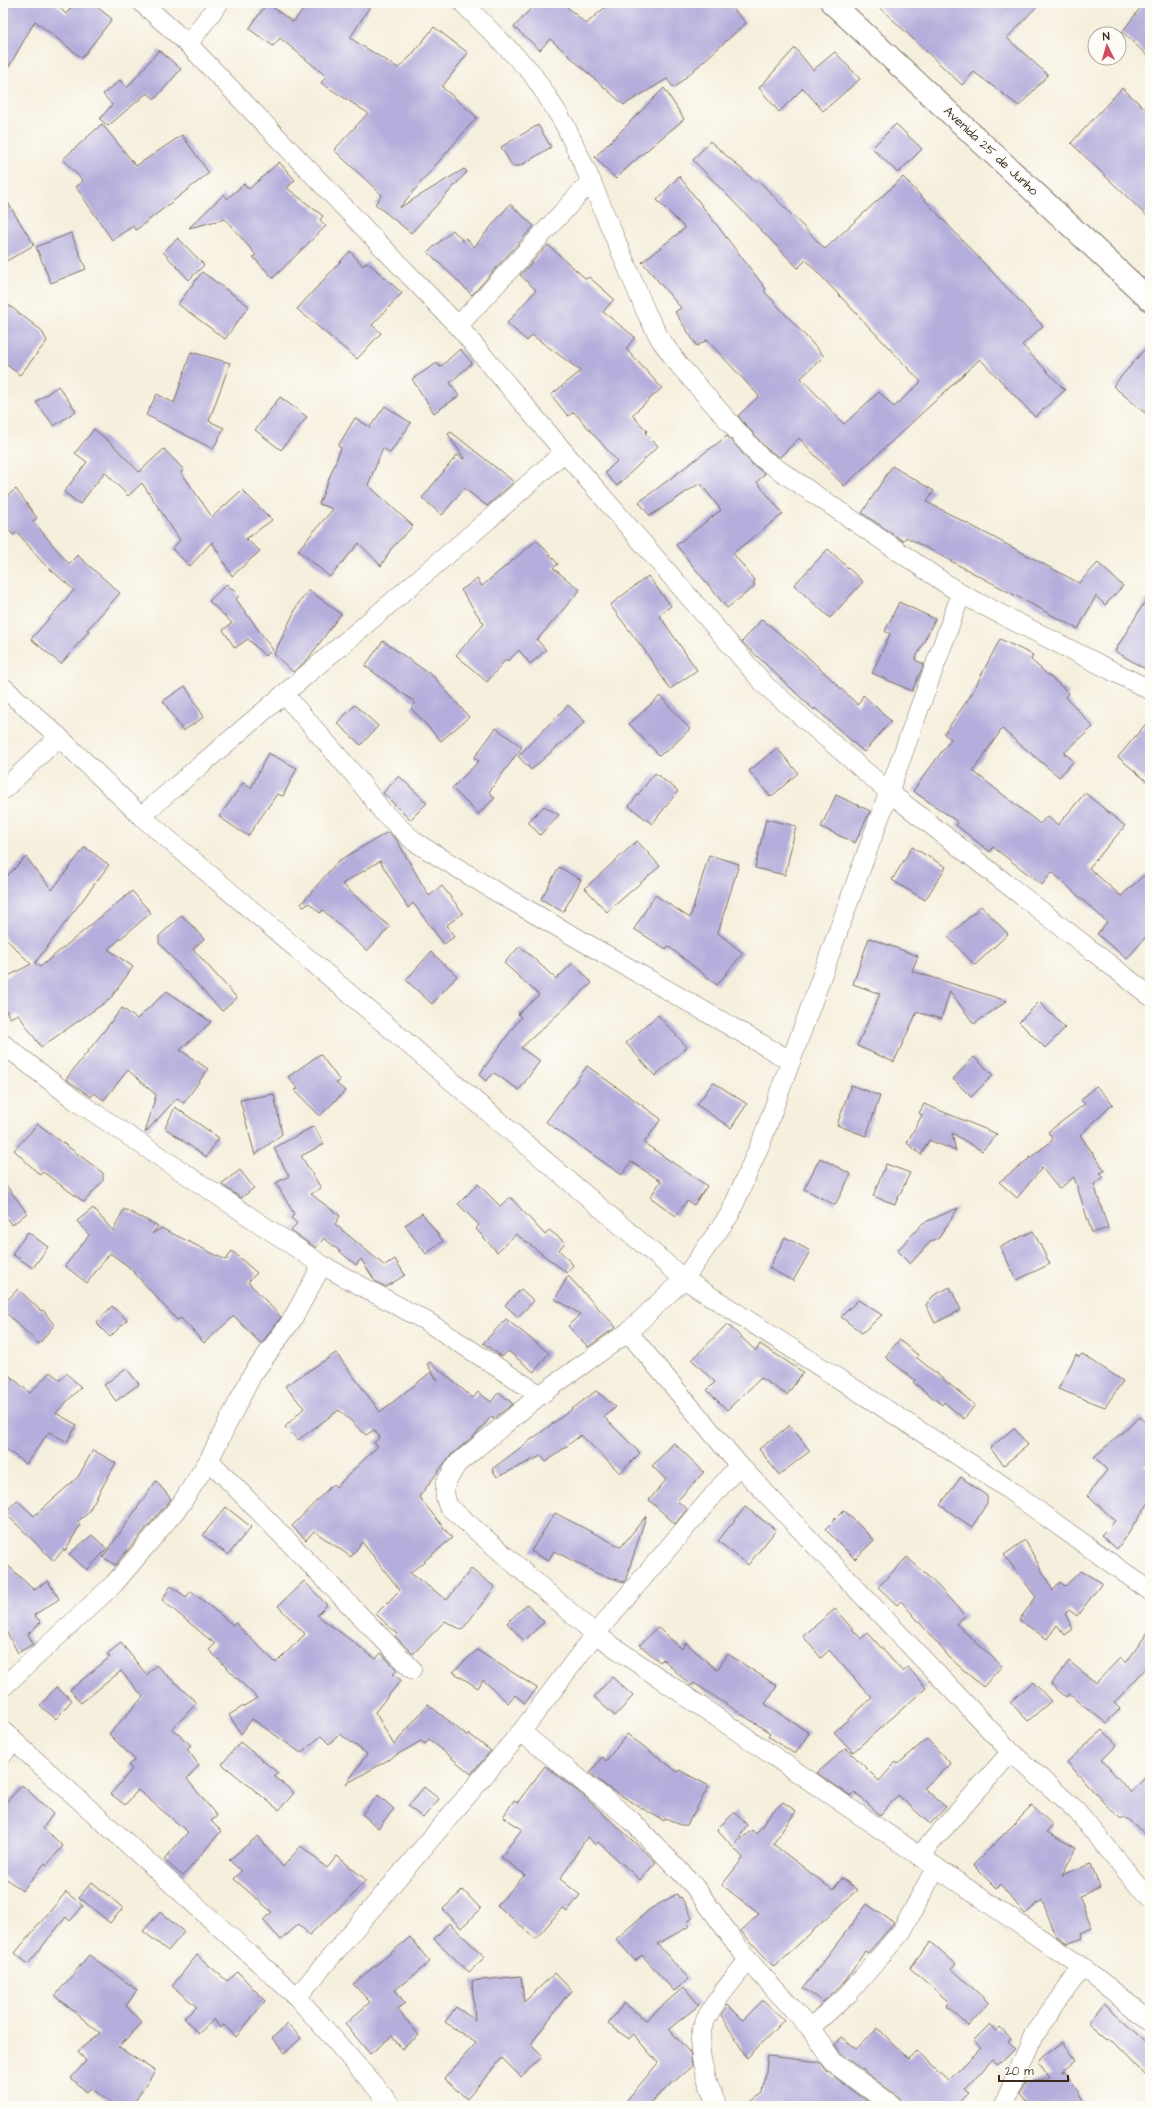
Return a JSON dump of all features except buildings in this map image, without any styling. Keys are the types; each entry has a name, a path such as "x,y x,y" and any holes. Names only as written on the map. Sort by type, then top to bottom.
{"street":[{"path":"142,3 188,44 458,326 564,452 766,686 889,792 1150,996"},
{"path":"188,44 219,3"},
{"path":"463,3 530,71 547,96 565,125 591,181 646,312 660,339 678,366 760,457 961,594 1150,690"},
{"name":"Avenida 25 de Junho","path":"832,3 1150,300"},
{"path":"458,326 591,181"},
{"path":"141,816 488,520 564,452"},
{"path":"961,594 762,1140 730,1214 684,1279 628,1332 540,1395 457,1464 446,1484 445,1495 448,1506 595,1634 1082,1967 1150,2020"},
{"path":"3,687 60,737 141,816 684,1279 988,1475 1150,1591"},
{"path":"284,694 353,774 382,811 415,842 495,891 791,1061"},
{"path":"3,790 60,737"},
{"path":"3,1044 75,1100 322,1265 426,1321 540,1395"},
{"path":"3,1687 114,1584 175,1512 209,1460 252,1375 292,1320 322,1265"},
{"path":"628,1332 739,1466 1011,1752 1076,1810 1150,1900"},
{"path":"209,1460 412,1669"},
{"path":"297,1997 521,1732 595,1634 739,1466"},
{"path":"521,1732 631,1820 694,1886 748,1960 810,2028 837,2067 893,2106"},
{"path":"7,1742 297,1997 392,2106"},
{"path":"919,1856 1011,1752"},
{"path":"810,2028 848,1994 902,1931 936,1867"},
{"path":"717,2106 704,2067 701,2047 702,2027 710,2013 748,1960"},
{"path":"1003,2106 1034,2034 1082,1967"}]}
